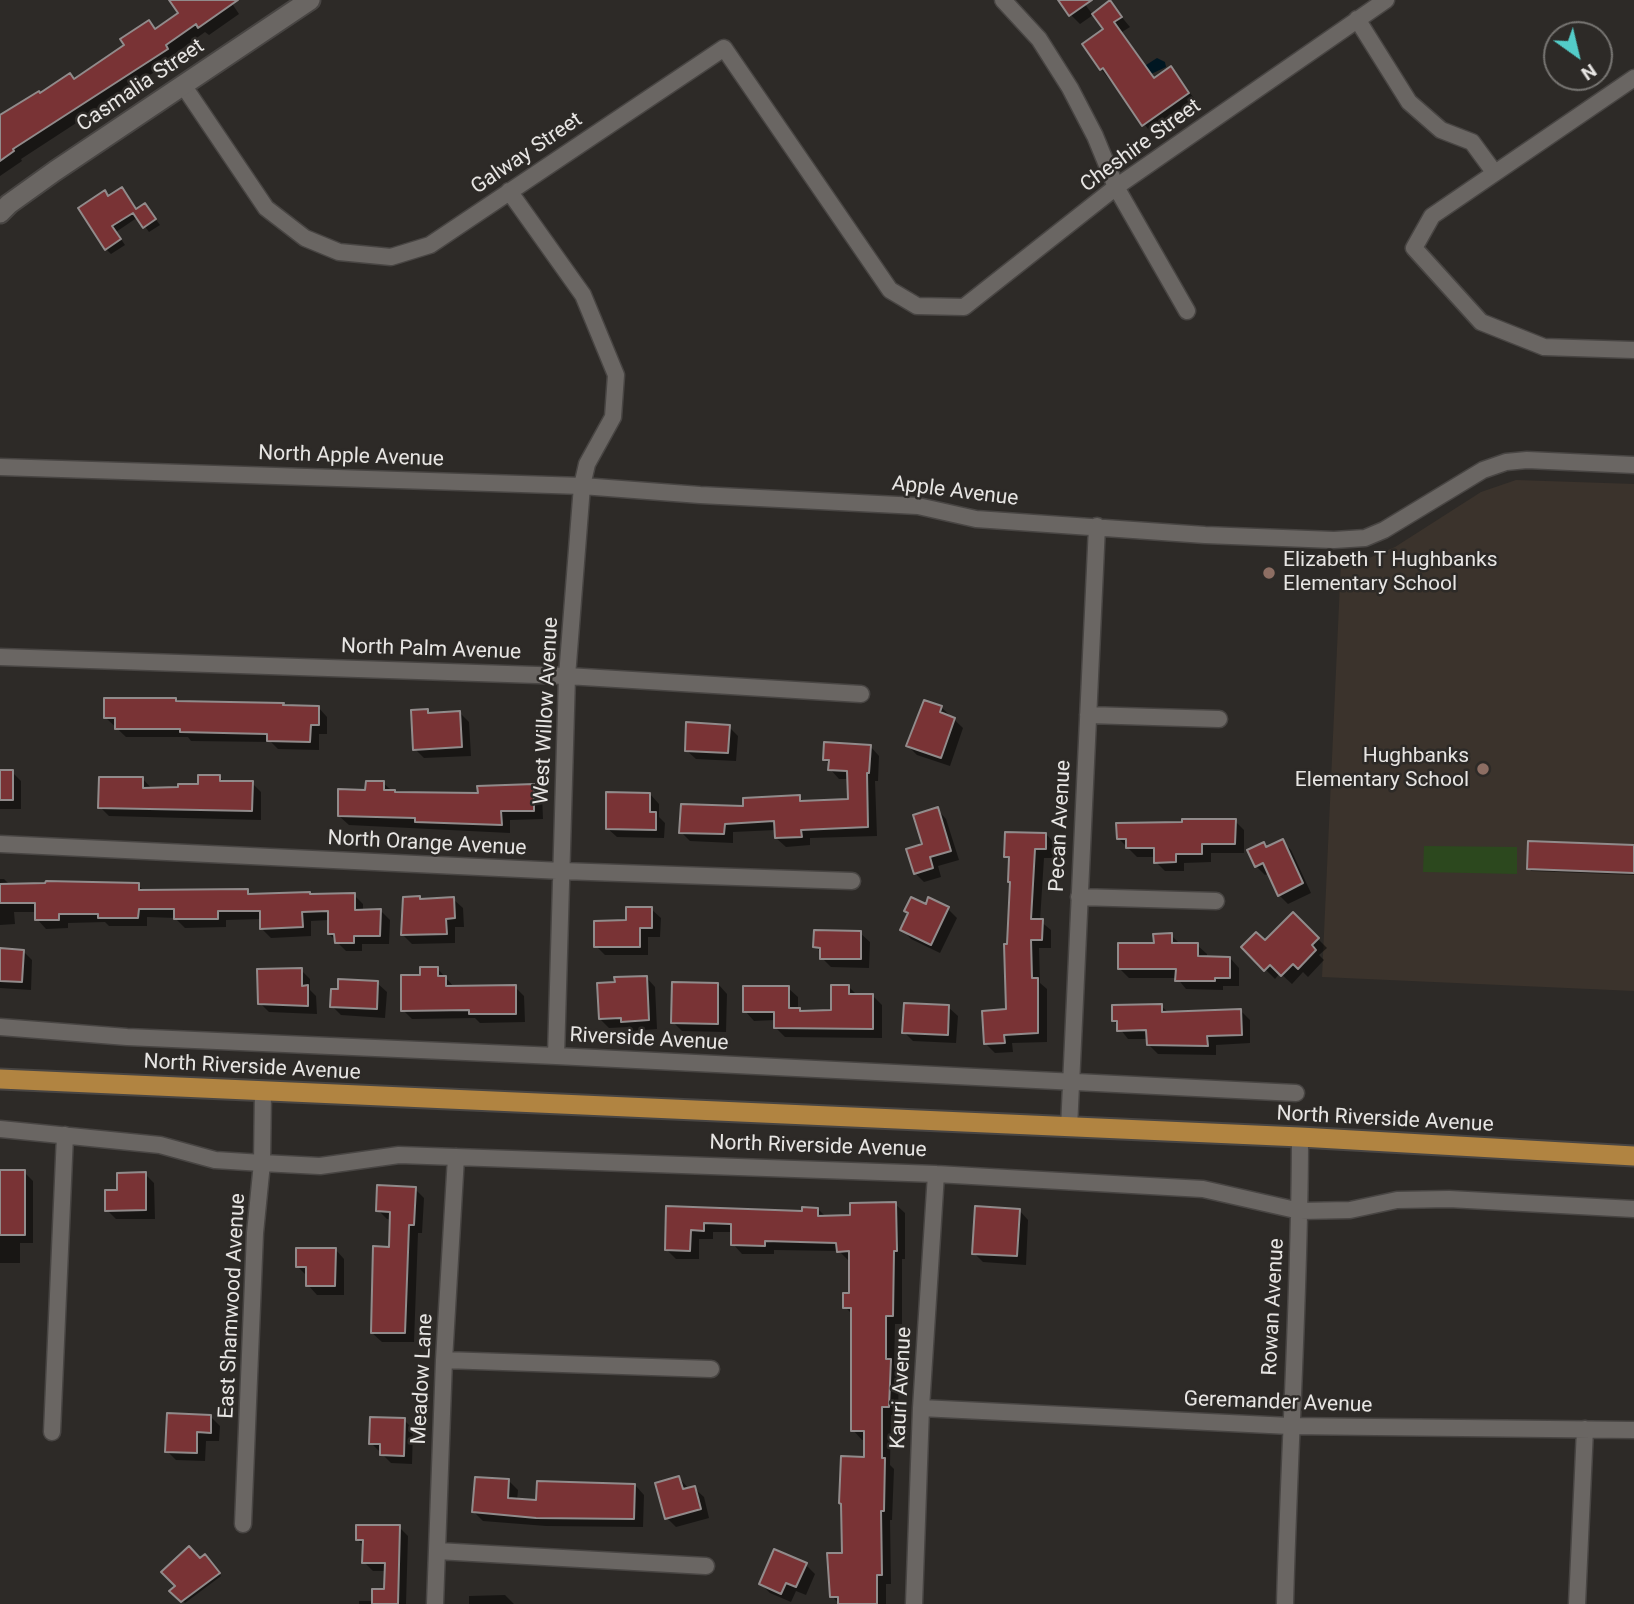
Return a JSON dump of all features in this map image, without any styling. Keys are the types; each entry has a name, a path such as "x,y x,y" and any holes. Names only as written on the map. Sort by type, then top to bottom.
{"main road":[{"name":"North Riverside Avenue","path":"0,1079 1300,1137 1634,1156"}],"street":[{"name":"Casmalia Street","path":"0,213 55,171 310,0"},
{"path":"1003,0 1039,40 1070,88 1095,136 1116,187 1187,311"},
{"name":"Cheshire Street","path":"917,306 964,307 1116,187 1386,0"},
{"path":"1357,19 1409,102 1441,130 1472,142 1494,172"},
{"name":"Galway Street","path":"183,85 266,208 305,238 339,251 391,257 430,245 724,48 890,290 917,306"},
{"path":"1634,78 1432,216 1413,248 1481,322 1544,347 1634,350"},
{"name":"West Willow Avenue","path":"509,191 583,295 616,375 613,417 587,464 582,486 567,676 556,1056"},
{"name":"Apple Avenue","path":"700,495 918,506 976,519 1205,535 1335,540 1365,538 1384,530 1483,470 1506,462 1527,460 1634,465"},
{"name":"North Apple Avenue","path":"0,467 582,486 700,495"},
{"name":"Pecan Avenue","path":"1069,1128 1097,526"},
{"name":"North Palm Avenue","path":"0,657 567,676 861,694"},
{"path":"1088,715 1219,719"},
{"name":"North Orange Avenue","path":"0,844 562,871 852,881"},
{"path":"1079,897 1216,901"},
{"name":"Riverside Avenue","path":"0,1027 127,1037 1297,1093"},
{"name":"East Shamwood Avenue","path":"243,1524 255,1233 262,1164 263,1091"},
{"name":"North Riverside Avenue","path":"0,1129 160,1145 215,1160 262,1164 320,1166 400,1155 936,1174 1203,1189 1300,1211 1350,1210 1397,1200 1449,1199 1634,1209"},
{"path":"52,1432 65,1135"},
{"name":"Rowan Avenue","path":"1285,1604 1300,1211 1300,1137"},
{"name":"Meadow Lane","path":"435,1604 444,1360 456,1157"},
{"name":"Kauri Avenue","path":"914,1604 921,1408 936,1174"},
{"path":"444,1360 711,1370"},
{"name":"Geremander Avenue","path":"921,1408 1290,1426 1634,1430"},
{"path":"1577,1604 1585,1429"},
{"path":"437,1550 706,1566"}],"shaded area":[{"name":"Hughbanks Elementary School","path":"1516,480 1634,484 1634,991 1322,977 1341,561 1369,558 1395,547 1481,492"}],"green space":[{"path":"1424,846 1517,847 1517,874 1423,872"}],"water":[{"path":"1157,58 1165,62 1166,67 1149,75 1143,67"}],"building":[{"path":"169,0 238,0 198,28 196,24 166,45 168,49 13,149 14,151 0,161 0,115 70,73 74,79 124,45 120,39 149,20 155,29 178,13"},
{"path":"1058,0 1092,0 1069,16"},
{"path":"1110,0 1122,17 1114,22 1154,78 1171,66 1189,93 1142,126 1103,68 1100,70 1082,44 1103,29 1092,14"},
{"path":"122,187 136,209 145,203 156,219 143,228 133,213 112,226 121,239 105,250 78,208 105,190 108,196"},
{"path":"104,698 176,698 176,701 319,706 319,725 311,725 310,742 267,741 267,734 180,732 180,729 115,729 115,718 104,718"},
{"path":"924,700 942,706 940,712 955,718 941,758 906,746"},
{"path":"428,709 428,713 460,711 462,747 413,750 411,710"},
{"path":"686,722 730,725 728,753 685,751"},
{"path":"824,742 871,745 867,773 868,827 801,830 802,837 775,838 774,821 725,824 724,834 679,833 681,804 743,806 743,798 800,795 800,801 848,799 847,771 828,770 829,760 823,760"},
{"path":"0,770 13,770 13,800 0,800"},
{"path":"198,775 220,775 220,781 253,781 252,811 98,808 99,777 143,777 143,788 198,784"},
{"path":"366,781 384,781 384,790 395,792 478,793 477,786 534,784 534,811 501,811 502,825 415,822 415,818 338,816 338,789 365,790"},
{"path":"606,792 650,793 650,812 656,812 656,830 606,829"},
{"path":"938,807 951,851 930,857 933,868 914,874 906,849 922,844 913,815"},
{"path":"1182,819 1236,819 1235,844 1202,844 1202,854 1176,854 1176,862 1154,863 1154,848 1126,848 1126,839 1117,839 1116,823 1182,822"},
{"path":"1005,832 1046,833 1046,849 1035,849 1031,919 1043,919 1042,940 1031,940 1032,978 1038,978 1038,1033 1004,1035 1005,1043 984,1044 982,1011 1006,1009 1004,944 1007,944 1010,882 1009,857 1004,857"},
{"path":"1283,839 1303,883 1278,896 1263,863 1255,867 1247,850 1264,842 1266,847"},
{"path":"1528,841 1634,845 1634,873 1527,869"},
{"path":"46,881 139,883 139,890 248,889 248,894 355,893 355,910 381,909 380,936 354,936 354,943 335,943 334,934 328,934 328,911 302,912 303,927 260,929 260,911 218,911 218,919 174,919 174,909 139,909 138,918 59,914 59,920 35,920 35,903 0,903 0,884"},
{"path":"420,896 420,899 454,897 455,918 446,919 447,934 401,935 403,897"},
{"path":"911,897 926,904 928,897 949,907 931,945 900,930 908,913 904,911"},
{"path":"626,907 652,907 652,928 640,928 640,947 594,947 594,921 626,920"},
{"path":"1293,912 1319,938 1312,945 1316,950 1298,969 1293,964 1281,976 1270,965 1264,971 1241,947 1256,932 1265,940"},
{"path":"814,930 861,931 861,959 820,959 820,948 813,947"},
{"path":"1172,933 1172,943 1198,943 1198,956 1230,957 1230,978 1215,978 1215,981 1175,981 1176,969 1118,969 1118,943 1154,943 1153,934"},
{"path":"0,948 24,950 22,982 0,981"},
{"path":"420,967 438,967 438,976 446,976 446,986 516,985 516,1014 469,1014 469,1010 401,1011 401,975 420,975"},
{"path":"302,968 302,986 308,985 308,1006 258,1004 257,969"},
{"path":"647,976 649,1020 621,1022 621,1018 599,1019 597,983 615,982 614,977"},
{"path":"338,979 378,981 377,1009 330,1007 331,989 338,989"},
{"path":"672,982 718,983 718,1024 671,1023"},
{"path":"831,985 849,985 849,994 873,994 873,1029 774,1028 774,1012 743,1012 743,986 789,986 789,1008 800,1008 800,1011 831,1010"},
{"path":"904,1003 949,1005 948,1035 902,1033"},
{"path":"1162,1004 1162,1012 1241,1009 1242,1035 1207,1036 1208,1046 1147,1045 1146,1030 1117,1031 1117,1021 1112,1021 1112,1005"},
{"path":"0,1170 25,1170 25,1235 0,1235"},
{"path":"146,1172 146,1210 105,1211 105,1190 117,1190 117,1173"},
{"path":"377,1185 416,1187 414,1225 409,1225 405,1333 371,1333 373,1246 389,1247 390,1212 376,1211"},
{"path":"896,1202 897,1251 894,1251 893,1316 886,1316 886,1359 891,1359 889,1407 882,1407 882,1458 885,1458 884,1511 881,1511 882,1575 877,1575 877,1604 838,1604 838,1597 830,1597 827,1553 842,1553 839,1503 841,1456 864,1457 864,1431 851,1431 851,1308 843,1308 843,1293 849,1293 849,1251 837,1252 836,1243 765,1241 765,1246 731,1245 731,1224 704,1223 704,1231 691,1230 690,1251 665,1250 666,1206 802,1211 802,1207 818,1208 818,1216 850,1215 850,1203"},
{"path":"975,1206 1020,1209 1017,1256 972,1254"},
{"path":"296,1248 336,1248 335,1286 306,1286 306,1267 296,1267"},
{"path":"167,1413 211,1415 211,1433 197,1432 197,1453 165,1452"},
{"path":"370,1417 405,1418 404,1456 380,1455 380,1444 369,1444"},
{"path":"679,1476 683,1489 695,1486 701,1509 665,1519 655,1483"},
{"path":"475,1477 509,1479 508,1498 536,1500 537,1481 635,1484 634,1519 536,1518 472,1512"},
{"path":"356,1525 400,1525 398,1604 372,1604 372,1589 384,1589 385,1563 362,1563 363,1540 356,1540"},
{"path":"189,1546 200,1558 205,1554 220,1573 181,1602 169,1591 175,1586 161,1572"},
{"path":"774,1549 807,1563 796,1587 786,1583 781,1594 759,1584"}],"place":[{"name":"Elizabeth T Hughbanks Elementary School","path":"1269,573"},
{"name":"Hughbanks Elementary School","path":"1483,769"}]}
